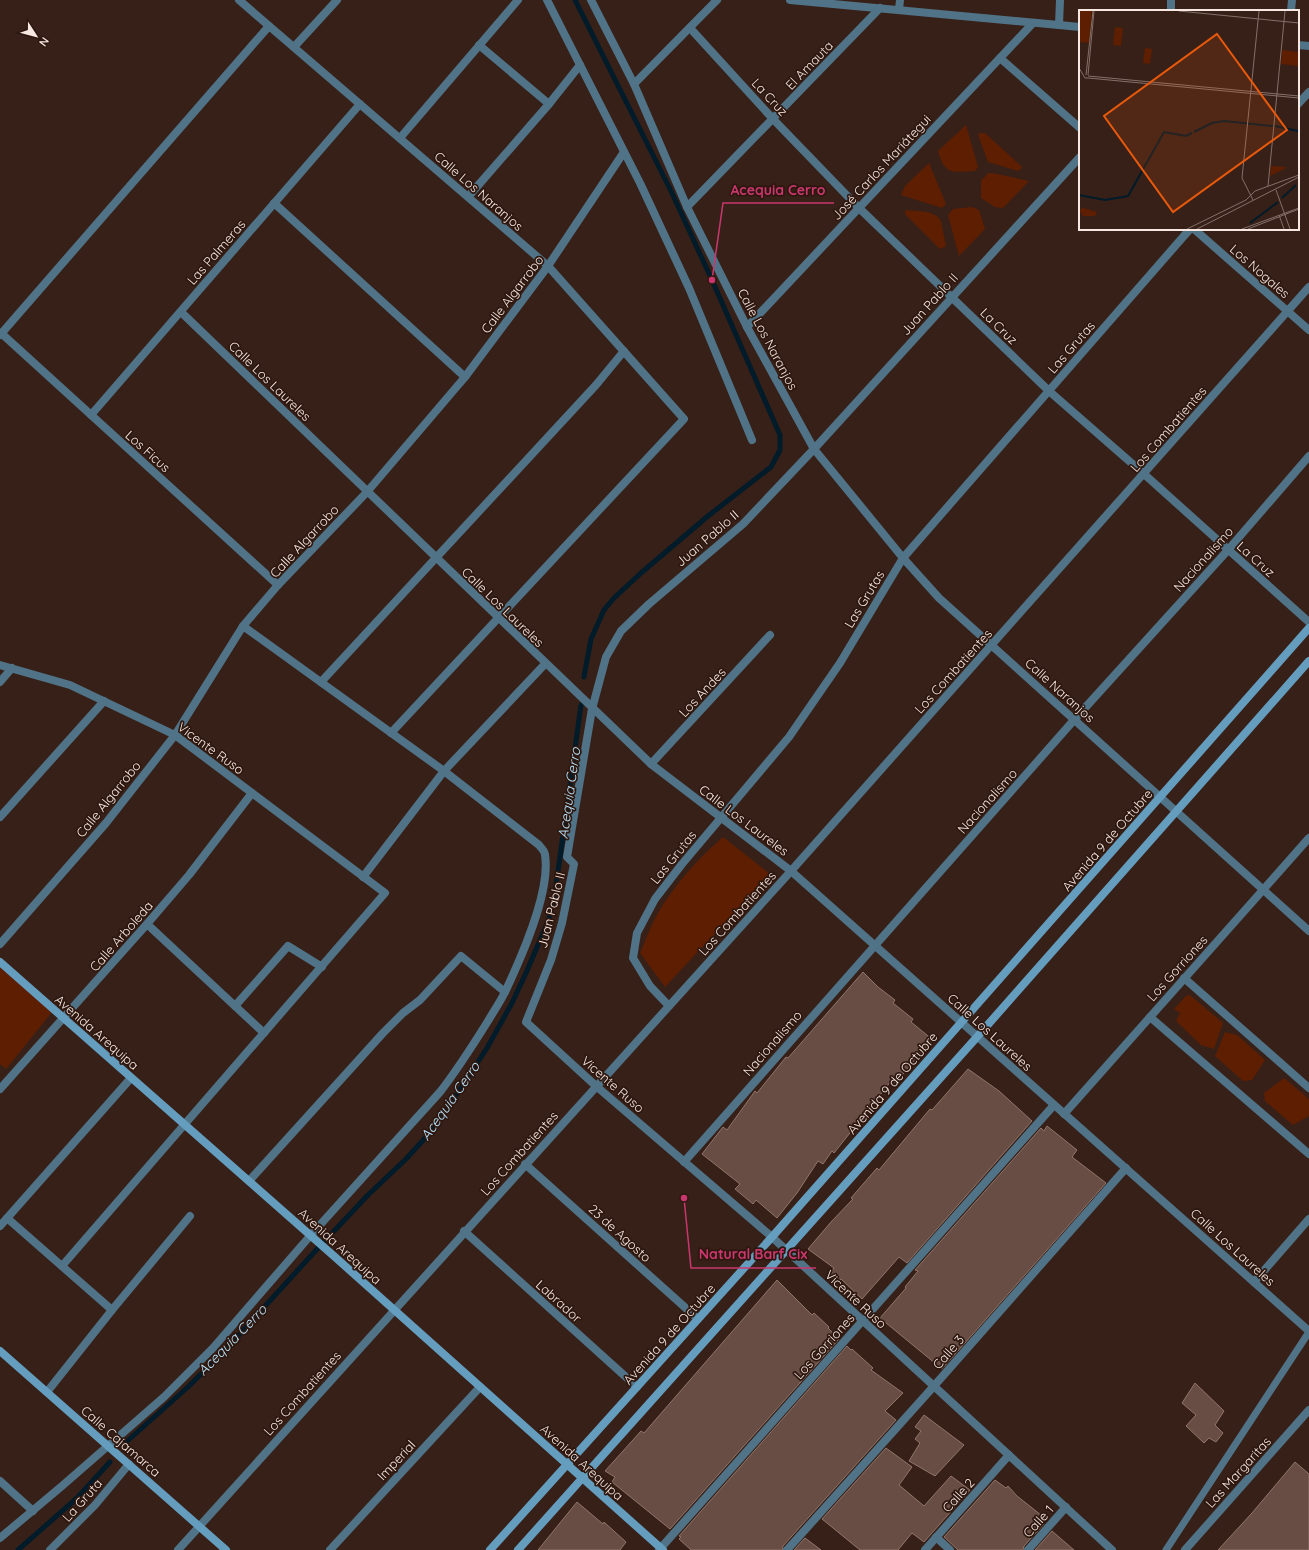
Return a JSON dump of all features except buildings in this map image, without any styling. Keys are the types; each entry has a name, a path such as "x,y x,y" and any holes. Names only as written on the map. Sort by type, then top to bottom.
{"street":[{"name":"Calle Los Naranjos","path":"239,0 548,266 684,419 498,619"},
{"path":"294,47 337,0"},
{"path":"400,138 518,0"},
{"path":"547,0 624,152 689,288 752,440"},
{"name":"Calle Los Naranjos","path":"591,0 634,84 687,207 747,327 814,449"},
{"path":"634,84 717,0"},
{"path":"790,0 1079,27"},
{"path":"899,10 900,0"},
{"path":"1058,25 1060,0"},
{"path":"1291,10 1292,0"},
{"name":"El Amauta","path":"687,207 880,8"},
{"name":"José Carlos Mariátegui","path":"747,327 1033,23"},
{"path":"1,334 269,26"},
{"name":"La Cruz","path":"690,28 773,119 859,208 1048,391 1144,474 1309,622"},
{"path":"478,45 549,104"},
{"path":"1000,58 1079,127"},
{"path":"468,197 549,104 580,65"},
{"path":"1299,103 1309,92"},
{"name":"Las Palmeras","path":"91,415 360,104"},
{"name":"Calle Algarrobo","path":"0,944 106,823 174,735 242,626 367,492 465,377 548,266 624,152"},
{"name":"Juan Pablo II","path":"526,1022 551,960 562,923 574,864 567,857 592,708 606,657 621,631 649,604 743,524 814,449 951,296 1079,157"},
{"path":"274,203 465,377"},
{"name":"Las Grutas","path":"669,1006 650,986 633,958 637,933 655,899 682,864 789,737 840,663 903,558 1189,230"},
{"name":"Los Nogales","path":"1195,230 1309,330"},
{"name":"Los Combatientes","path":"178,1550 393,1310 791,871 1309,287"},
{"name":"Calle Los Laureles","path":"181,312 498,619 651,764 791,871 1309,1332"},
{"name":"Los Ficus","path":"1,334 278,586"},
{"path":"321,682 596,385 624,351"},
{"name":"Calle Naranjos","path":"814,449 903,558 939,598 1309,931"},
{"name":"Nacionalismo","path":"684,1162 1074,720 1228,550 1309,456"},
{"path":"391,733 498,619"},
{"path":"0,1538 111,1448 213,1348 310,1236 440,1092 465,1058 505,992 539,908 545,873 545,853 539,845 444,772 242,626"},
{"name":"Avenida 9 de Octubre","path":"490,1550 772,1237 1309,628"},
{"name":"Los Andes","path":"651,764 770,635"},
{"path":"518,1550 977,1037 1309,660"},
{"path":"363,877 444,772 545,664"},
{"name":"Vicente Ruso","path":"0,665 70,684 174,735 385,893 322,966"},
{"path":"0,682 12,668"},
{"path":"0,817 104,701"},
{"name":"Calle Arboleda","path":"0,1089 64,1019 189,875 252,793"},
{"name":"Los Gorriones","path":"1064,1114 1309,838"},
{"path":"147,924 264,1033"},
{"path":"62,1266 322,966 288,946 235,1006"},
{"path":"249,1181 383,1033 403,1013 420,1000 461,956 505,992"},
{"name":"Avenida Arequipa","path":"0,962 249,1181 661,1549"},
{"path":"1184,978 1309,1088"},
{"path":"1150,1017 1309,1154"},
{"name":"Vicente Ruso","path":"526,1022 596,1086 772,1237 1112,1550"},
{"path":"0,1226 131,1078"},
{"name":"Los Gorriones","path":"661,1549 1054,1105"},
{"name":"23 de Agosto","path":"525,1164 698,1320"},
{"name":"Calle 3","path":"787,1550 1126,1168"},
{"path":"47,1392 112,1310 190,1216"},
{"path":"7,1218 112,1310"},
{"path":"1254,1282 1309,1219"},
{"name":"Labrador","path":"464,1232 637,1388"},
{"name":"Calle Cajamarca","path":"0,1351 226,1550"},
{"name":"Imperial","path":"330,1550 480,1387"},
{"name":"Las Margaritas","path":"1185,1550 1309,1410"},
{"name":"Calle 2","path":"925,1550 1009,1455"},
{"name":"La Gruta","path":"50,1550 95,1505 129,1464"},
{"path":"0,1481 33,1511"},
{"name":"Calle 1","path":"1028,1550 1066,1507"},
{"path":"936,1537 950,1550"}],"lane":[{"path":"1166,1550 1309,1332"}],"shaded area":[{"path":"966,125 978,167 975,171 951,171 944,165 938,151"},
{"path":"980,133 985,133 1022,167 1021,169 1018,171 988,162 978,135"},
{"path":"929,163 946,204 942,208 901,195 905,186"},
{"path":"988,173 1029,181 1003,208 995,207 981,198 981,181"},
{"path":"972,207 979,210 985,229 959,256 948,215 953,209"},
{"path":"906,210 928,212 937,216 941,221 946,246 940,249 905,214"},
{"path":"723,837 770,874 665,987 640,953 656,917 675,887 690,869"},
{"path":"0,967 52,1012 6,1069 0,1064"},
{"path":"1187,995 1191,996 1223,1023 1214,1049 1201,1045 1176,1021 1180,1013 1174,1009"},
{"path":"1225,1032 1237,1035 1265,1060 1252,1080 1243,1081 1215,1056"},
{"path":"1284,1078 1309,1099 1309,1116 1293,1125 1265,1101 1264,1093"}],"waterway":[{"name":"Acequia Cerro","path":"575,0 671,191 780,435 780,450 771,467 708,516 641,573 614,598 604,610 591,639 584,677"},
{"name":"Acequia Cerro","path":"125,1443 188,1387 227,1348 368,1195 406,1159 436,1126 487,1048 512,1003 549,919 555,893 581,705"},
{"name":"Acequia Cerro","path":"18,1550 77,1498 110,1462"}],"place":[{"name":"Acequia Cerro","path":"712,280"},
{"name":"Natural Barf Cix","path":"684,1198"}]}
